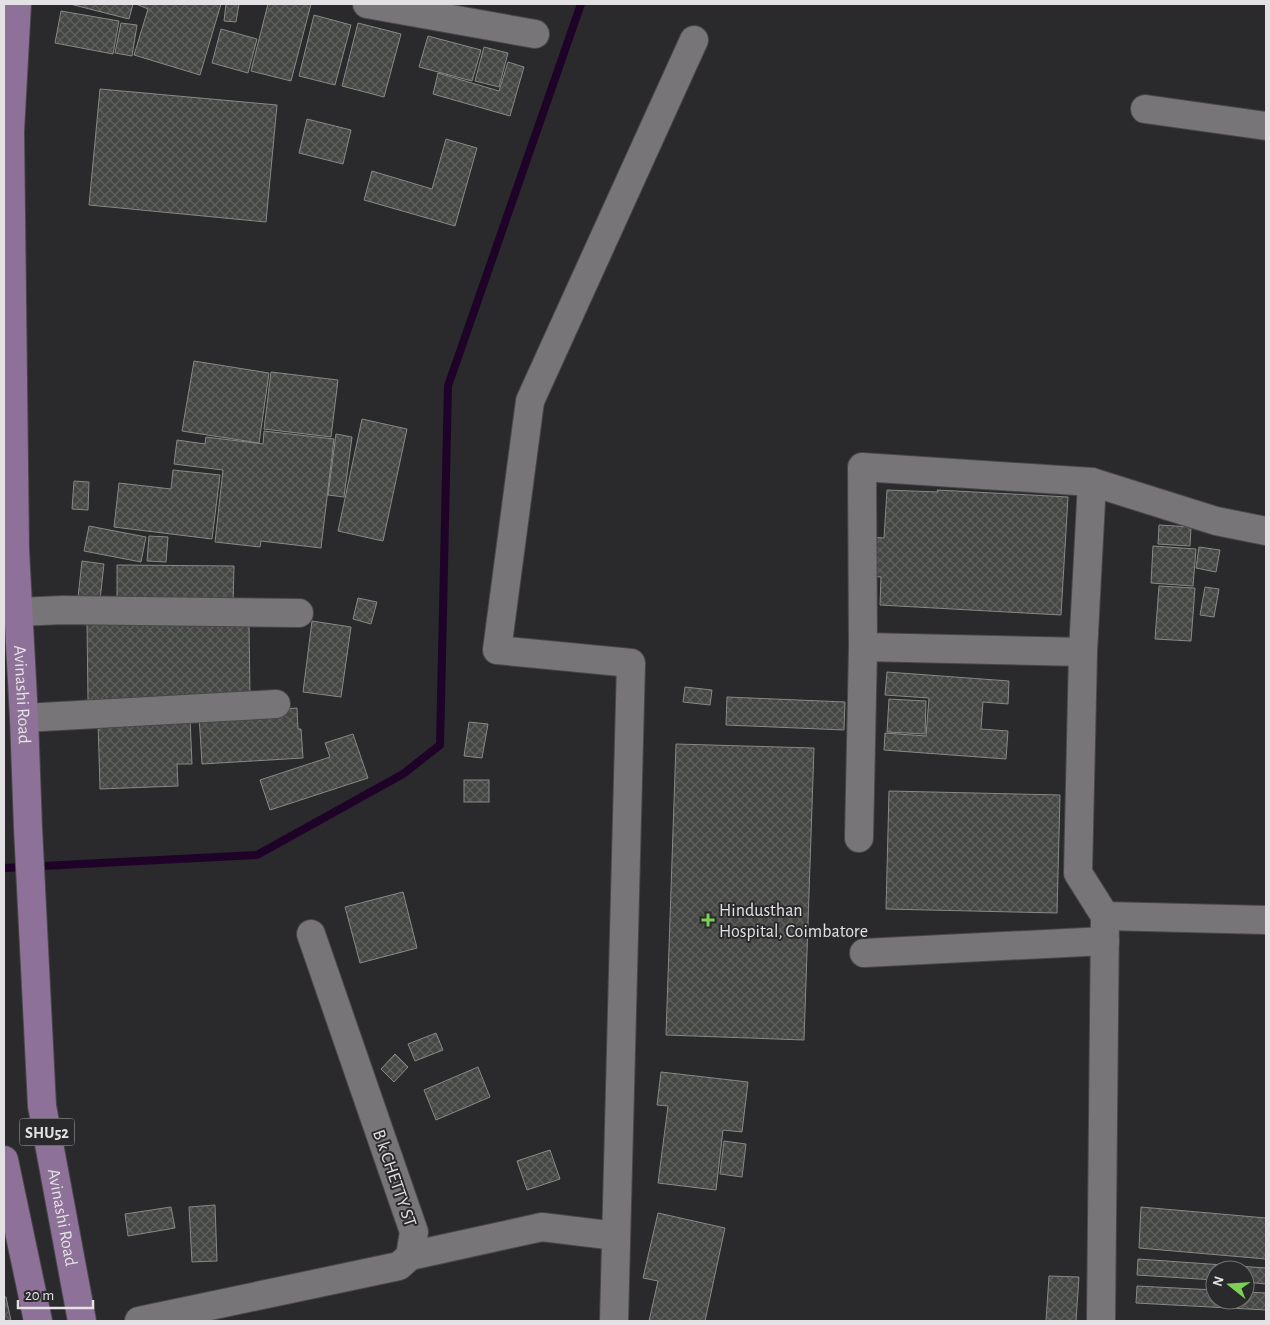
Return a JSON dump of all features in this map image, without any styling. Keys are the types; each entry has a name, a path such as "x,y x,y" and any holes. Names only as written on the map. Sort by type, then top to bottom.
{"main road":[{"name":"Avinashi Road","path":"17,4 10,131 15,550 28,828 42,1106 82,1321"},
{"name":"SHU52","path":"4,1160 38,1321"}],"street":[{"path":"367,4 535,34"},
{"path":"614,1321 631,663 497,650 530,401 694,40"},
{"path":"1145,109 1266,126"},
{"path":"859,838 863,647 862,467 1092,482 1216,521 1266,531"},
{"path":"1092,482 1083,652 1078,873 1105,929 1101,1321"},
{"path":"18,612 63,610 299,614"},
{"path":"863,647 1083,652"},
{"path":"24,718 276,704"},
{"path":"864,953 1105,929 1266,920"},
{"name":"B k CHETTY ST","path":"311,934 414,1232 410,1256"},
{"path":"139,1321 399,1266 410,1256 542,1227 616,1236"}],"building":[{"path":"70,4 133,4 129,19"},
{"path":"136,4 221,4 200,75 134,55 148,9"},
{"path":"226,4 239,4 236,22 224,21"},
{"path":"268,4 311,4 291,81 251,71"},
{"path":"61,11 119,21 113,54 55,43"},
{"path":"314,15 351,25 335,85 299,76"},
{"path":"121,23 137,25 132,56 115,53"},
{"path":"358,23 401,34 384,97 342,86"},
{"path":"221,29 257,39 248,73 212,63"},
{"path":"428,36 481,50 472,81 419,67"},
{"path":"484,47 508,53 499,87 475,81"},
{"path":"508,62 524,67 510,116 433,94 438,73 499,91"},
{"path":"100,89 277,105 266,222 89,205"},
{"path":"307,119 351,130 343,164 299,153"},
{"path":"446,139 477,148 455,226 364,200 372,171 432,189"},
{"path":"194,361 269,373 259,443 182,431"},
{"path":"271,372 338,380 331,437 264,429"},
{"path":"362,419 407,429 383,541 338,531"},
{"path":"264,431 334,439 321,548 261,541 260,547 215,542 223,470 174,464 177,440 205,444 206,437 263,444"},
{"path":"336,434 352,437 344,497 328,495"},
{"path":"173,470 220,475 212,539 114,527 119,483 171,489"},
{"path":"74,481 89,482 88,510 72,509"},
{"path":"887,490 938,492 937,490 1068,497 1061,615 880,605 881,577 869,576 871,537 884,538"},
{"path":"1159,525 1191,527 1190,546 1158,544"},
{"path":"89,526 146,537 141,562 84,551"},
{"path":"149,536 168,537 166,562 147,561"},
{"path":"1153,546 1196,549 1193,586 1151,583"},
{"path":"1199,547 1220,550 1216,572 1196,568"},
{"path":"82,561 104,564 100,600 78,597"},
{"path":"117,565 234,566 233,605 117,604"},
{"path":"1159,586 1195,588 1191,641 1155,639"},
{"path":"1205,587 1219,589 1214,617 1200,615"},
{"path":"358,598 377,602 371,624 353,619"},
{"path":"312,621 351,627 341,697 303,692"},
{"path":"249,622 250,699 88,701 87,624"},
{"path":"887,672 1009,681 1008,704 983,702 981,729 1008,731 1006,759 884,750 885,733 926,736 929,698 885,695"},
{"path":"685,687 712,690 710,705 683,702"},
{"path":"727,697 845,702 844,730 726,725"},
{"path":"889,699 926,701 925,734 887,732"},
{"path":"297,708 298,729 301,729 303,758 202,764 199,715"},
{"path":"190,718 192,764 177,764 178,786 100,789 98,721"},
{"path":"469,722 488,724 482,758 464,756"},
{"path":"353,734 368,778 270,810 260,780 330,757 325,743"},
{"path":"676,744 814,748 804,1040 666,1035"},
{"path":"464,780 489,780 489,802 464,802"},
{"path":"889,791 1060,795 1057,913 886,909"},
{"path":"403,892 417,948 360,963 345,907"},
{"path":"436,1033 443,1050 415,1061 408,1044"},
{"path":"395,1054 408,1067 394,1082 381,1069"},
{"path":"478,1067 490,1097 436,1120 424,1090"},
{"path":"661,1072 748,1082 742,1132 723,1130 716,1190 658,1183 668,1106 657,1105"},
{"path":"724,1141 746,1144 742,1177 720,1174"},
{"path":"550,1150 560,1179 527,1190 517,1161"},
{"path":"215,1205 217,1261 192,1262 189,1207"},
{"path":"171,1207 175,1228 128,1236 125,1214"},
{"path":"1141,1207 1266,1218 1266,1259 1139,1248"},
{"path":"658,1213 725,1228 705,1321 649,1321 658,1281 643,1278"},
{"path":"1138,1259 1205,1264 1205,1279 1137,1275"},
{"path":"1255,1267 1266,1268 1266,1284 1255,1283"},
{"path":"1049,1276 1079,1277 1076,1321 1046,1321"},
{"path":"1137,1286 1205,1289 1205,1307 1136,1303"},
{"path":"1255,1292 1266,1293 1266,1310 1255,1309"},
{"path":"4,1297 6,1297 11,1321 4,1321"}],"waterway":[{"path":"4,868 257,855 403,774 440,745 448,386 581,4"}],"place":[{"name":"Hindusthan Hospital, Coimbatore","path":"708,920"}]}
